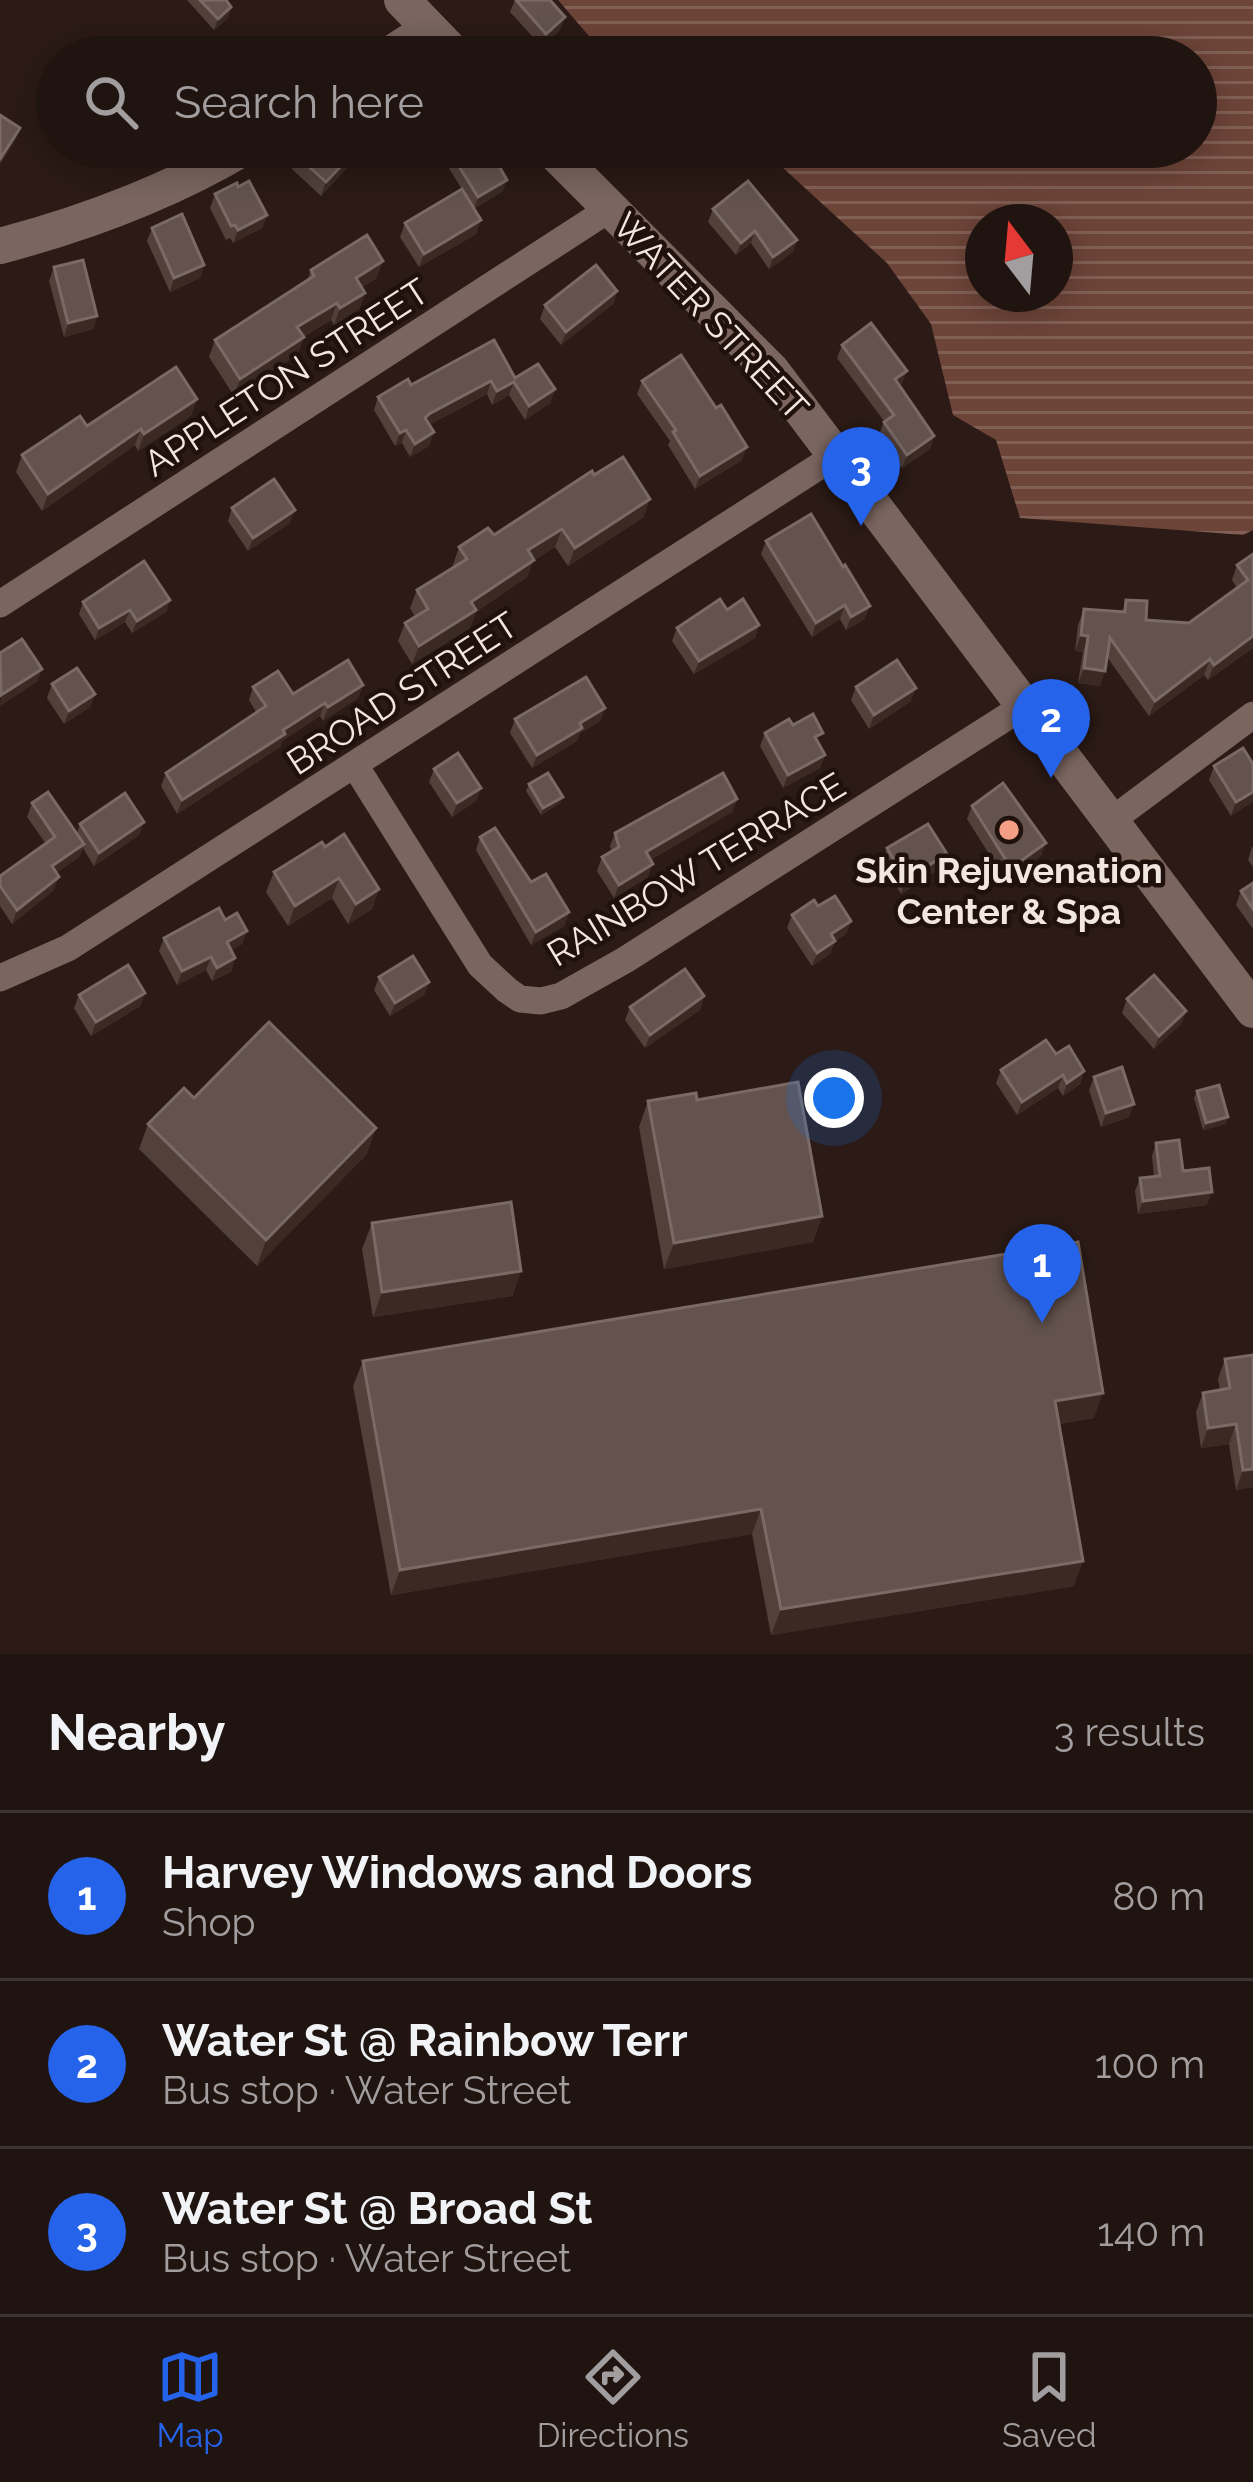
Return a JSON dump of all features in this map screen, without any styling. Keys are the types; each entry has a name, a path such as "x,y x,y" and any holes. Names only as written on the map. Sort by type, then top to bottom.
{"main road":[{"path":"402,0 436,36"},
{"path":"418,36 429,29"},
{"path":"0,246 112,213 203,168"},
{"name":"WATER STREET","path":"570,168 772,371 1253,1008"}],"street":[{"name":"APPLETON STREET","path":"0,604 610,208"},
{"name":"BROAD STREET","path":"0,978 68,948 836,456"},
{"name":"RAINBOW TERRACE","path":"356,767 480,965 520,999 541,1001 625,960 1024,706"},
{"path":"1112,820 1253,715"}],"shaded area":[{"path":"558,0 1253,0 1253,530 1243,535 1020,518 996,440 953,415 931,324 887,263 783,168 1217,168 1217,36 589,36"}],"building":[{"path":"200,0 226,0 231,7 218,19"},
{"path":"516,0 550,0 565,17 546,34"},
{"path":"0,115 20,128 0,159"},
{"path":"310,168 339,168 326,182"},
{"path":"460,168 500,168 507,180 478,197"},
{"path":"249,181 267,215 238,230 231,226 215,194"},
{"path":"748,181 797,240 773,257 755,231 741,243 713,209"},
{"path":"462,189 481,220 424,254 405,223"},
{"path":"182,214 204,265 174,278 152,228"},
{"path":"367,235 383,261 356,278 365,293 297,327 304,337 240,379 215,340 314,276 311,270"},
{"path":"83,260 97,316 68,323 54,267"},
{"path":"596,265 617,291 566,332 545,305"},
{"path":"871,323 907,371 895,379 934,436 907,455 884,422 894,415 842,345"},
{"path":"494,340 515,378 538,364 555,389 529,406 514,382 497,391 491,381 429,414 425,418 434,432 415,444 406,430 400,433 378,397 408,379 411,385"},
{"path":"681,355 747,447 700,476 642,381"},
{"path":"176,367 197,399 144,434 141,429 48,494 22,455 80,416 87,426"},
{"path":"623,457 650,499 575,548 562,529 528,550 534,560 471,602 476,610 419,646 405,623 428,609 417,590 467,559 459,547 488,528 494,535 592,471 594,475"},
{"path":"274,479 295,510 253,538 232,508"},
{"path":"811,514 870,606 851,617 845,605 816,623 766,541"},
{"path":"1253,554 1253,636 1214,665 1210,659 1155,701 1110,638 1105,671 1084,668 1088,636 1081,635 1084,609 1125,612 1126,600 1147,601 1146,620 1189,623 1248,580 1237,565"},
{"path":"144,561 170,600 137,621 130,610 99,628 83,602"},
{"path":"720,599 727,610 743,599 759,625 699,661 677,628"},
{"path":"22,639 42,669 1,695 0,653"},
{"path":"348,660 363,685 328,707 325,703 182,800 166,773 266,706 253,687 278,671 293,694"},
{"path":"897,660 916,688 874,715 856,687"},
{"path":"77,668 95,694 69,711 52,684"},
{"path":"586,677 605,708 537,755 515,719"},
{"path":"813,714 823,733 815,737 825,755 788,775 765,733 789,719 793,725"},
{"path":"1243,748 1253,764 1253,792 1236,802 1214,766"},
{"path":"458,753 481,788 457,803 434,769"},
{"path":"548,773 563,797 543,808 529,784"},
{"path":"723,773 737,799 646,852 653,864 619,885 602,857 619,847 615,833"},
{"path":"1003,783 1046,843 1011,868 972,806"},
{"path":"48,792 84,844 52,866 59,877 17,910 0,886 0,876 55,837 32,803"},
{"path":"125,793 144,822 99,853 80,824"},
{"path":"928,824 947,854 905,880 887,848"},
{"path":"495,828 531,882 546,874 569,912 536,932 480,837"},
{"path":"344,834 379,889 356,904 339,878 295,906 274,872"},
{"path":"1253,883 1253,909 1241,891"},
{"path":"835,896 851,921 831,934 835,941 817,953 792,915 814,900 818,906"},
{"path":"219,908 225,920 237,913 247,931 227,942 235,958 217,968 211,957 182,971 164,938"},
{"path":"413,956 429,982 395,1003 379,977"},
{"path":"128,965 145,993 96,1022 79,995"},
{"path":"685,969 704,996 650,1035 630,1007"},
{"path":"1154,975 1186,1011 1159,1036 1127,999"},
{"path":"269,1022 376,1128 266,1240 148,1124 184,1088 194,1098"},
{"path":"1046,1040 1056,1054 1069,1046 1084,1071 1067,1083 1063,1075 1022,1102 1001,1070"},
{"path":"1122,1067 1134,1104 1106,1113 1094,1077"},
{"path":"798,1082 822,1216 674,1243 648,1101 696,1093 697,1100"},
{"path":"1219,1085 1228,1117 1206,1123 1197,1091"},
{"path":"1179,1140 1183,1171 1209,1168 1212,1192 1143,1201 1140,1178 1160,1176 1156,1143"},
{"path":"511,1202 521,1271 382,1292 372,1223"},
{"path":"1078,1242 1103,1393 1055,1401 1083,1561 781,1609 761,1509 400,1570 363,1361"},
{"path":"1253,1355 1253,1469 1243,1470 1236,1424 1208,1428 1203,1393 1230,1388 1225,1359"}],"place":[{"name":"Water St @ Broad St","path":"861,526"},
{"name":"Water St @ Rainbow Terr","path":"1051,778"},
{"name":"Skin Rejuvenation Center & Spa","path":"1009,830"},
{"name":"Harvey Windows and Doors","path":"1042,1323"}]}
